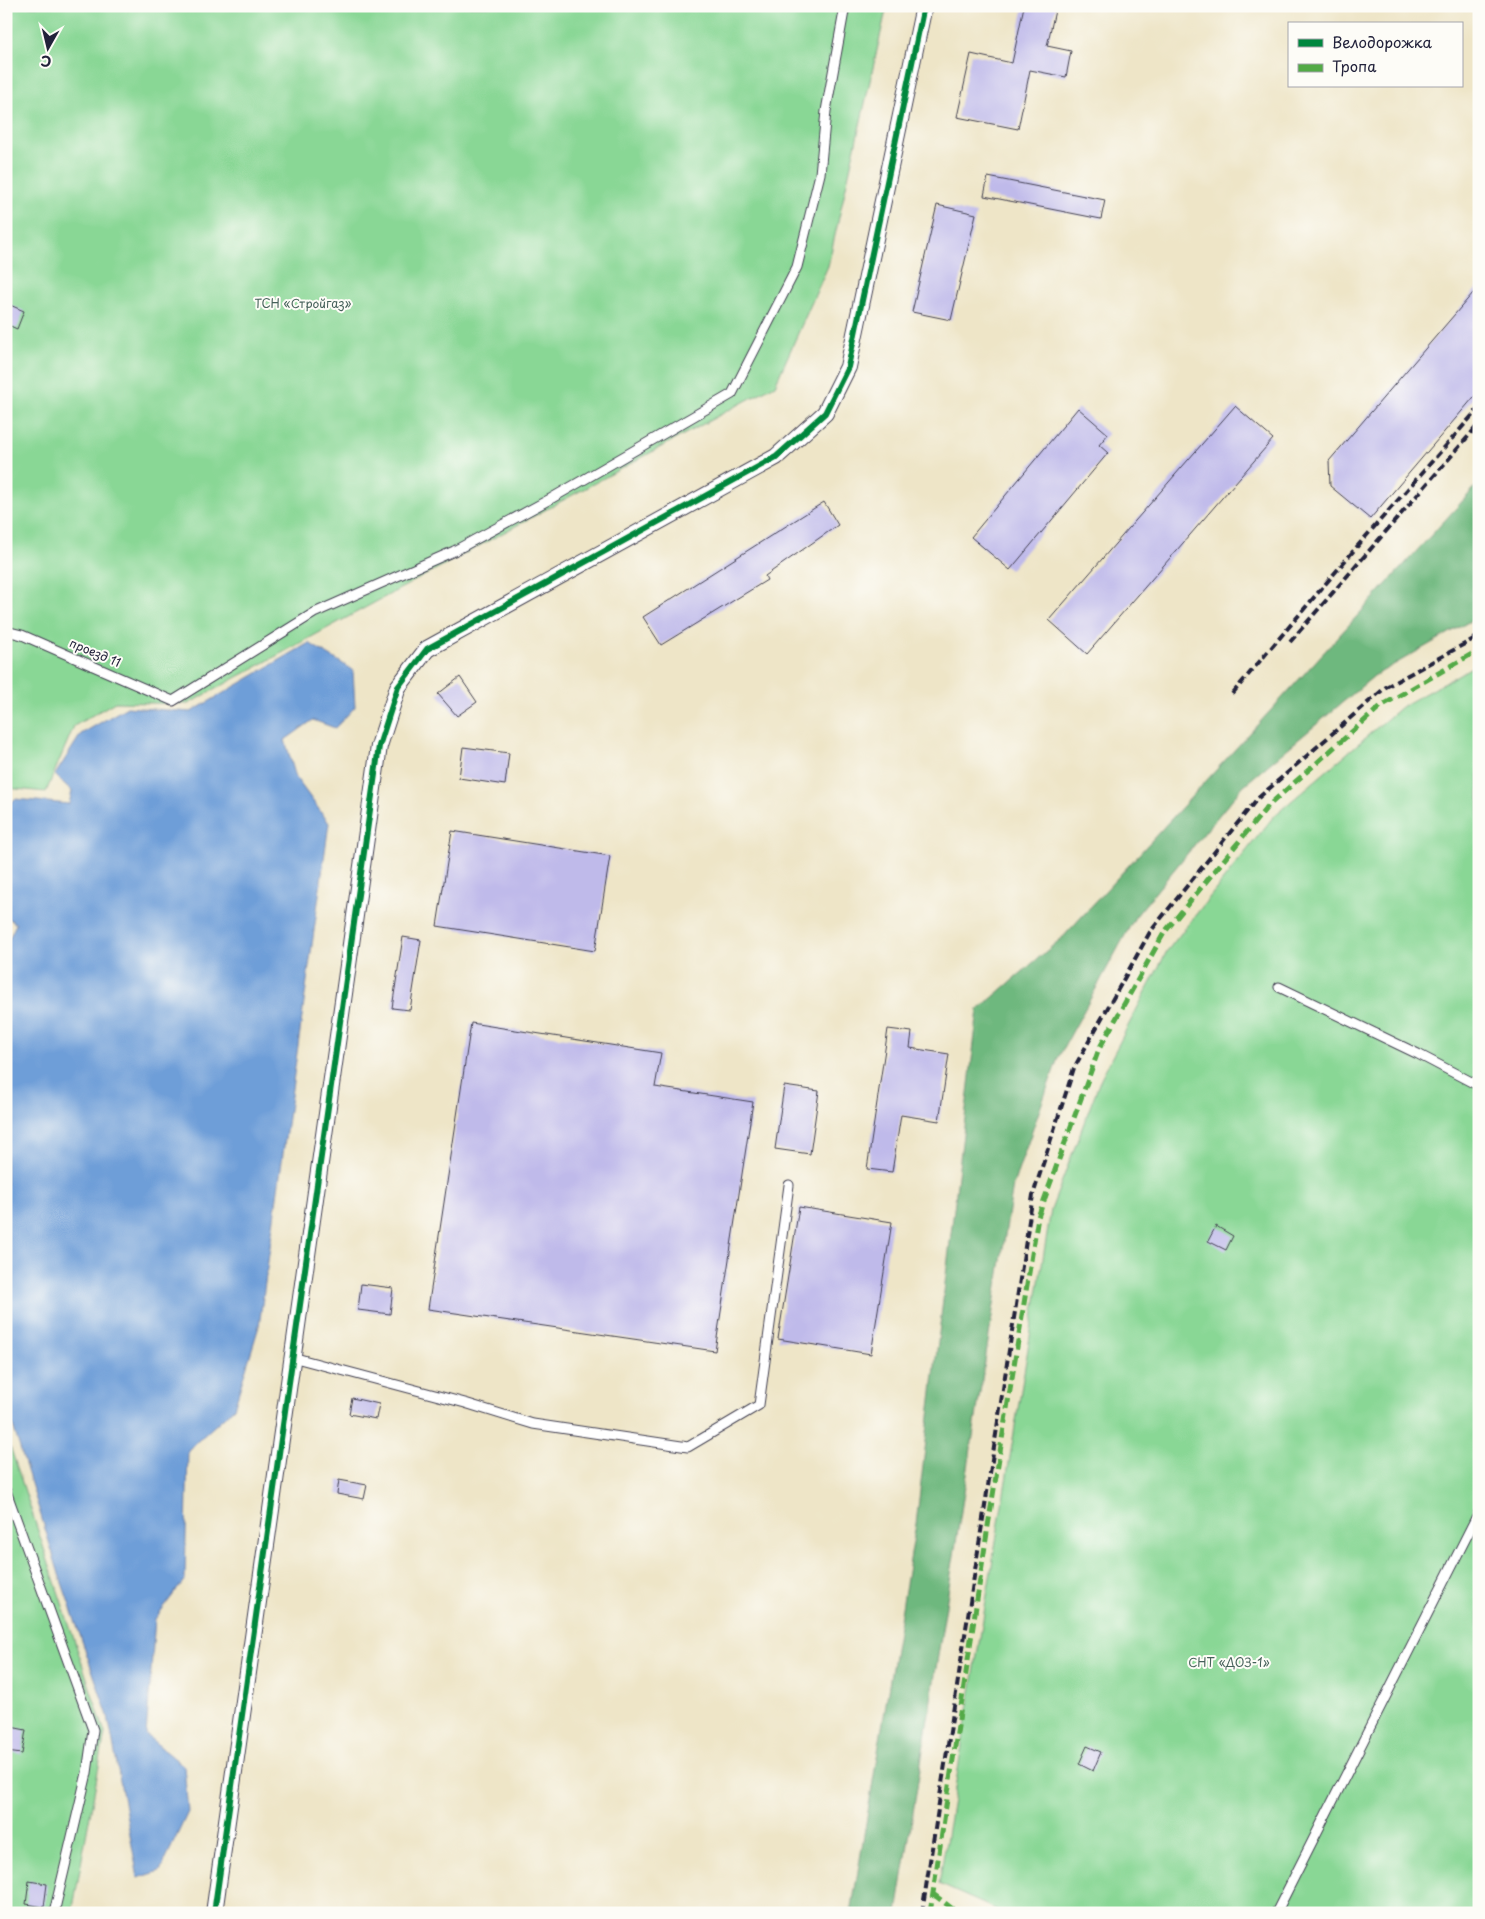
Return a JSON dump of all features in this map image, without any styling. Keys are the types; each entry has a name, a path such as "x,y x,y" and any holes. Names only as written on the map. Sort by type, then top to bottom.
{"street":[{"path":"214,1913 379,746 398,687 427,649 776,457 824,413 848,367 924,6"}],"lane":[{"name":"проезд 11","path":"6,631 22,635 173,701 314,613 454,551 552,498 732,394 797,267 820,174 826,111 845,6"},
{"path":"1279,987 1418,1054 1479,1086"},
{"path":"292,1357 465,1403 533,1424 688,1447 759,1405 788,1185"},
{"path":"6,1491 93,1730 88,1773 54,1913"},
{"path":"1276,1913 1479,1512"}],"green space":[{"name":"ТСН «Стройгаз»","path":"6,6 887,6 828,266 775,385 188,704 115,702 74,726 46,792 6,788"},
{"path":"1479,483 1479,616 1374,676 1243,786 1135,917 1058,1058 1013,1185 897,1913 851,1913 916,1524 978,1010 1064,936"},
{"name":"СНТ «ДОЗ-1»","path":"1479,663 1479,1913 1004,1913 939,1884 1051,1210 1101,1078 1167,951 1274,816 1401,707"},
{"path":"6,1434 105,1733 72,1913 6,1913"}],"water":[{"path":"309,643 353,670 355,707 335,728 313,720 285,740 296,778 329,823 259,1326 234,1408 188,1450 185,1579 155,1619 146,1735 184,1766 188,1812 160,1871 138,1878 108,1716 60,1577 6,1403 6,945 16,924 6,916 6,807 15,799 69,804 72,791 55,775 81,734 127,707 191,712"}],"building":[{"path":"1024,6 1056,6 1047,46 1071,51 1066,77 1030,70 1018,129 957,117 971,54 1012,63"},
{"path":"988,177 1105,200 1101,219 984,196"},
{"path":"937,205 976,214 951,320 912,312"},
{"path":"1479,286 1479,391 1370,519 1330,486 1329,461"},
{"path":"10,305 24,311 17,329 6,324 6,315"},
{"path":"1235,406 1273,439 1087,654 1049,620"},
{"path":"1078,408 1108,434 1099,445 1108,453 1010,570 971,537"},
{"path":"824,502 838,525 765,576 767,580 661,645 643,617"},
{"path":"460,677 477,702 457,716 438,694"},
{"path":"463,747 509,753 505,785 459,778"},
{"path":"452,831 610,856 595,951 437,926"},
{"path":"403,937 421,940 410,1010 392,1008"},
{"path":"471,1023 661,1053 655,1087 753,1102 715,1351 428,1309"},
{"path":"888,1029 912,1032 910,1048 949,1054 939,1121 901,1115 892,1172 867,1169"},
{"path":"784,1086 819,1091 810,1154 775,1149"},
{"path":"799,1207 892,1222 871,1354 778,1339"},
{"path":"1216,1226 1233,1236 1226,1250 1208,1241"},
{"path":"361,1284 393,1288 390,1314 358,1310"},
{"path":"352,1398 379,1404 376,1419 349,1414"},
{"path":"339,1480 367,1485 364,1499 337,1494"},
{"path":"6,1726 26,1730 22,1754 6,1752"},
{"path":"1087,1746 1101,1752 1093,1771 1079,1764"},
{"path":"29,1881 47,1884 44,1907 26,1904"}],"railway":[{"path":"1232,694 1361,542 1479,408"},
{"path":"1290,642 1479,424"},
{"path":"922,1913 1033,1195 1074,1068 1150,932 1257,799 1386,687 1479,636"}],"marked path":[{"path":"930,1913 988,1526 1038,1217 1099,1049 1164,933 1268,806 1381,706 1479,650"},
{"path":"933,1894 958,1913"}],"cycle path":[{"path":"214,1913 379,746 398,687 427,649 776,457 825,413 848,367 924,6"}]}
